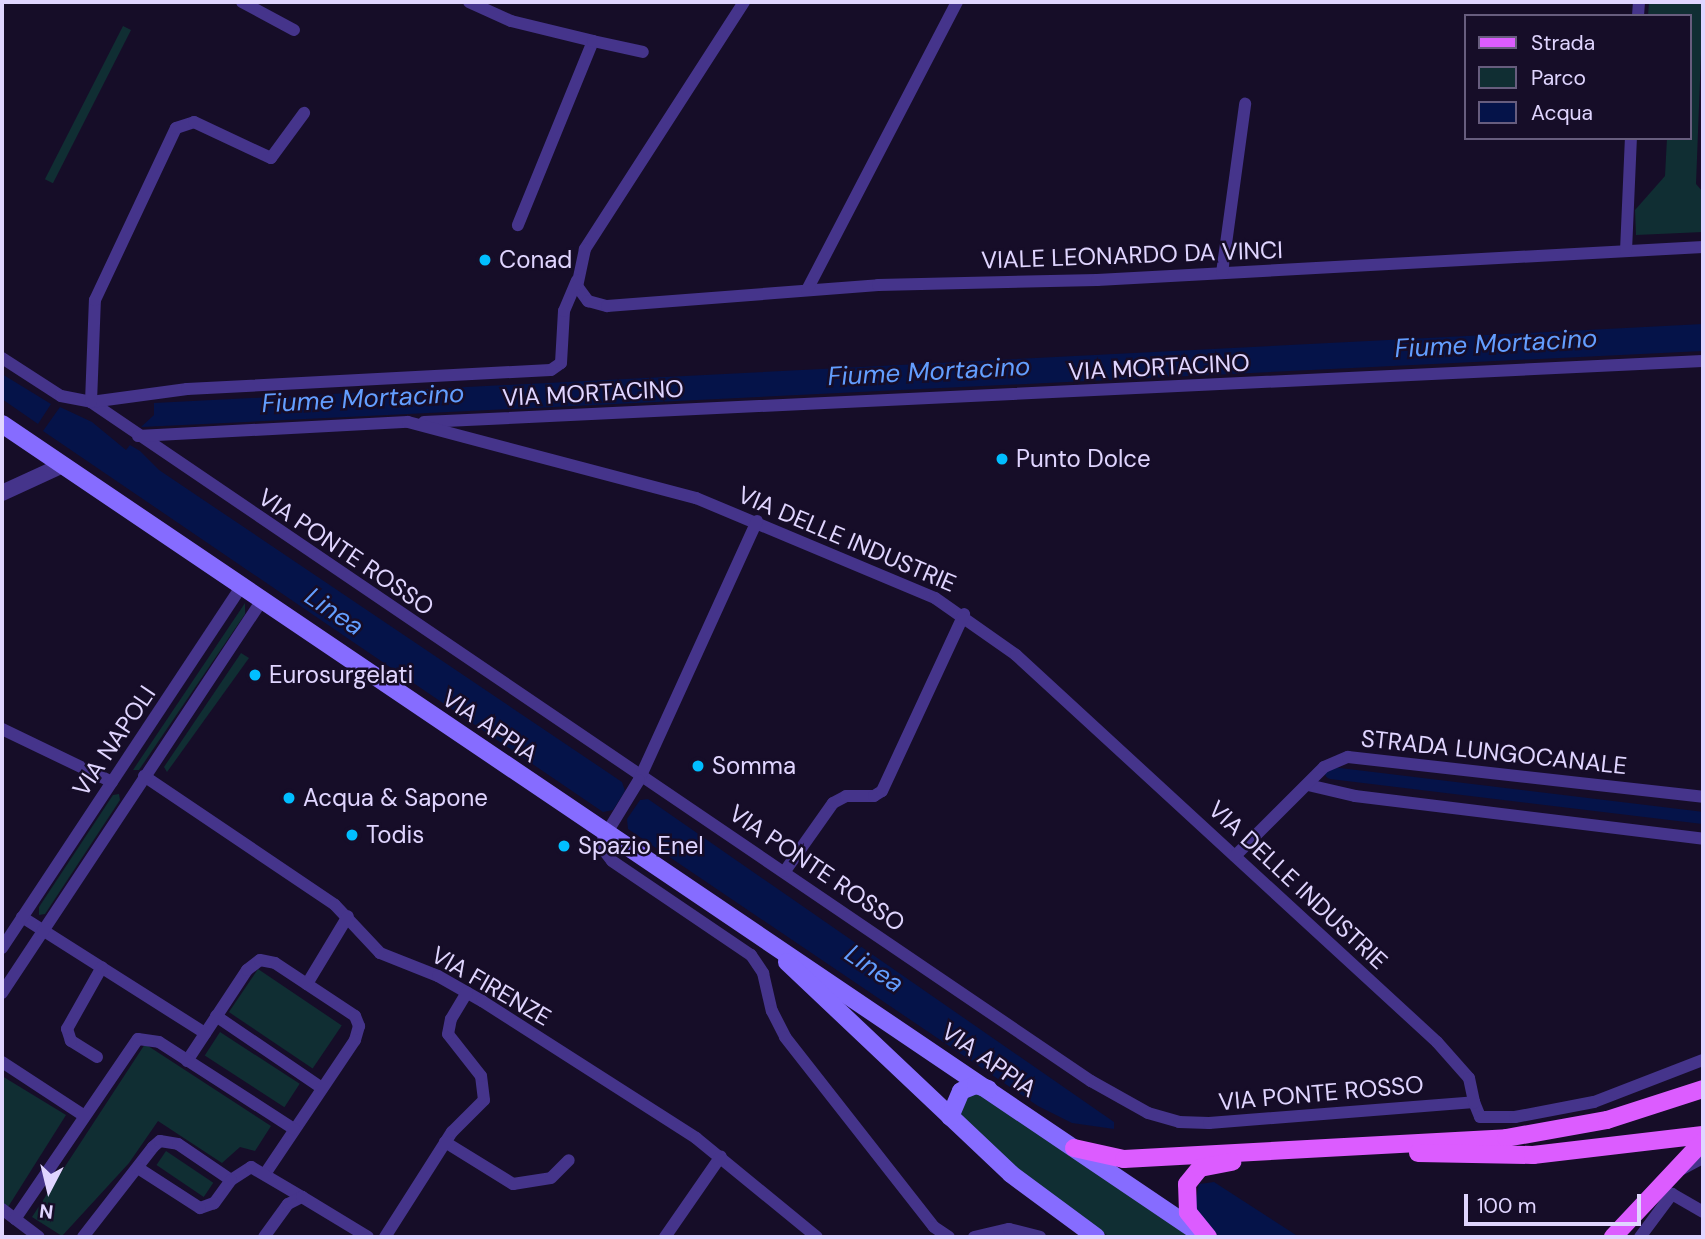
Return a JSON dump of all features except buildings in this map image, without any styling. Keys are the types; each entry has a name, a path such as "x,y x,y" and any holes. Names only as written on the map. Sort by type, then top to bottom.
{"main road":[{"name":"VIA APPIA","path":"2,424 240,589 747,923 1207,1237"},
{"name":"VIA APPIA","path":"747,923 1019,1181 1077,1231 1097,1237"},
{"path":"950,1117 961,1091 976,1085 988,1089"},
{"path":"1073,1148 1118,1158 1517,1136 1607,1119 1703,1089"},
{"path":"1207,1237 1193,1222 1184,1192 1196,1171 1246,1161 1373,1154 1544,1154 1703,1135"},
{"path":"1613,1237 1703,1141"}],"street":[{"path":"242,2 294,30"},
{"path":"469,2 517,23 643,52"},
{"path":"304,113 271,158 194,122 176,128 95,300 93,403 174,390 551,370 561,363 564,311 589,242 744,2"},
{"path":"807,290 957,2"},
{"path":"518,225 593,41"},
{"path":"1222,273 1245,104"},
{"path":"1626,251 1631,140"},
{"name":"VIALE LEONARDO DA VINCI","path":"577,281 583,298 607,306 807,290 1222,273 1703,247"},
{"name":"VIA PONTE ROSSO","path":"2,358 61,396 93,403 639,777 785,871 1101,1088 1155,1116 1209,1123 1474,1102"},
{"name":"VIA MORTACINO","path":"408,422 1703,362"},
{"name":"VIA DELLE INDUSTRIE","path":"135,434 408,422 656,485 757,521 964,614 1016,655 1452,1058 1472,1082 1474,1102"},
{"path":"2,493 63,465"},
{"path":"757,521 639,777 608,830 602,848 609,859 755,959 785,1037 934,1227 949,1237"},
{"name":"VIA NAPOLI","path":"2,948 240,589"},
{"name":"VIA NAPOLI","path":"2,993 261,602"},
{"path":"785,871 833,803 846,796 874,796 883,791 964,614"},
{"path":"2,729 137,788"},
{"name":"STRADA LUNGOCANALE","path":"1234,856 1332,762 1357,757 1703,797"},
{"name":"VIA FIRENZE","path":"145,776 348,916 380,953 467,992 721,1156 817,1237"},
{"path":"1308,785 1355,796 1703,839"},
{"path":"22,916 205,1033"},
{"path":"307,984 348,916"},
{"path":"187,1061 247,970 260,960 275,963 352,1013 359,1026 355,1040 265,1174"},
{"path":"97,1057 71,1041 66,1029 102,967"},
{"path":"385,1237 445,1142 480,1107 485,1095 481,1076 448,1034 450,1019 467,992"},
{"path":"216,1016 322,1088"},
{"path":"15,1219 83,1115 138,1039 156,1040 294,1129"},
{"path":"1474,1102 1477,1115 1515,1118 1594,1102 1703,1060"},
{"path":"2,1062 83,1115"},
{"path":"83,1237 156,1143 168,1140 231,1180"},
{"path":"445,1142 498,1177 518,1184 551,1178 569,1160"},
{"path":"665,1237 721,1156"},
{"path":"1640,1237 1672,1194 1679,1172 1703,1158"},
{"path":"138,1168 200,1208 214,1203 231,1180 247,1166 265,1174 368,1237"},
{"path":"1672,1194 1703,1212"},
{"path":"264,1237 288,1204 302,1197"},
{"path":"2,1209 39,1237"},
{"path":"974,1237 1009,1229 1040,1237"}],"green space":[{"path":"1649,2 1703,2 1696,184 1703,192 1703,232 1636,235 1635,210 1665,176 1667,140 1691,140 1691,14 1648,14"},
{"path":"123,26 131,30 53,183 45,179"},
{"path":"245,603 245,614 139,770 133,770"},
{"path":"241,653 249,658 167,772 164,767"},
{"path":"119,794 120,800 45,914 39,915 39,907 113,795"},
{"path":"258,969 342,1025 313,1069 229,1012"},
{"path":"220,1032 300,1084 284,1107 205,1055"},
{"path":"145,1044 271,1126 255,1151 240,1147 222,1163 158,1121 129,1163 62,1236 32,1217"},
{"path":"2,1076 66,1115 8,1207 2,1202"},
{"path":"981,1091 1197,1237 1111,1237 1087,1225 1008,1163 959,1113 964,1097"},
{"path":"166,1151 213,1183 204,1197 156,1165"}],"water":[{"name":"Fiume Mortacino","path":"1703,324 1703,351 141,427 154,415 154,403"},
{"path":"2,374 51,404 38,424 2,399"},
{"name":"Linea","path":"60,407 92,422 126,450 130,445 140,451 159,470 622,782 625,791 613,810 603,812 43,431"},
{"name":"Linea","path":"648,799 1114,1122 1114,1129 1072,1123 1038,1106 628,829 627,819 640,800"},
{"path":"1214,1182 1299,1237 1219,1237 1194,1208 1199,1184"}],"waterway":[{"path":"1331,773 1703,818"}],"place":[{"name":"Conad","path":"485,260"},
{"name":"Punto Dolce","path":"1002,459"},
{"name":"Eurosurgelati","path":"255,675"},
{"name":"Somma","path":"698,766"},
{"name":"Acqua & Sapone","path":"289,798"},
{"name":"Todis","path":"352,835"},
{"name":"Spazio Enel","path":"564,846"}]}
